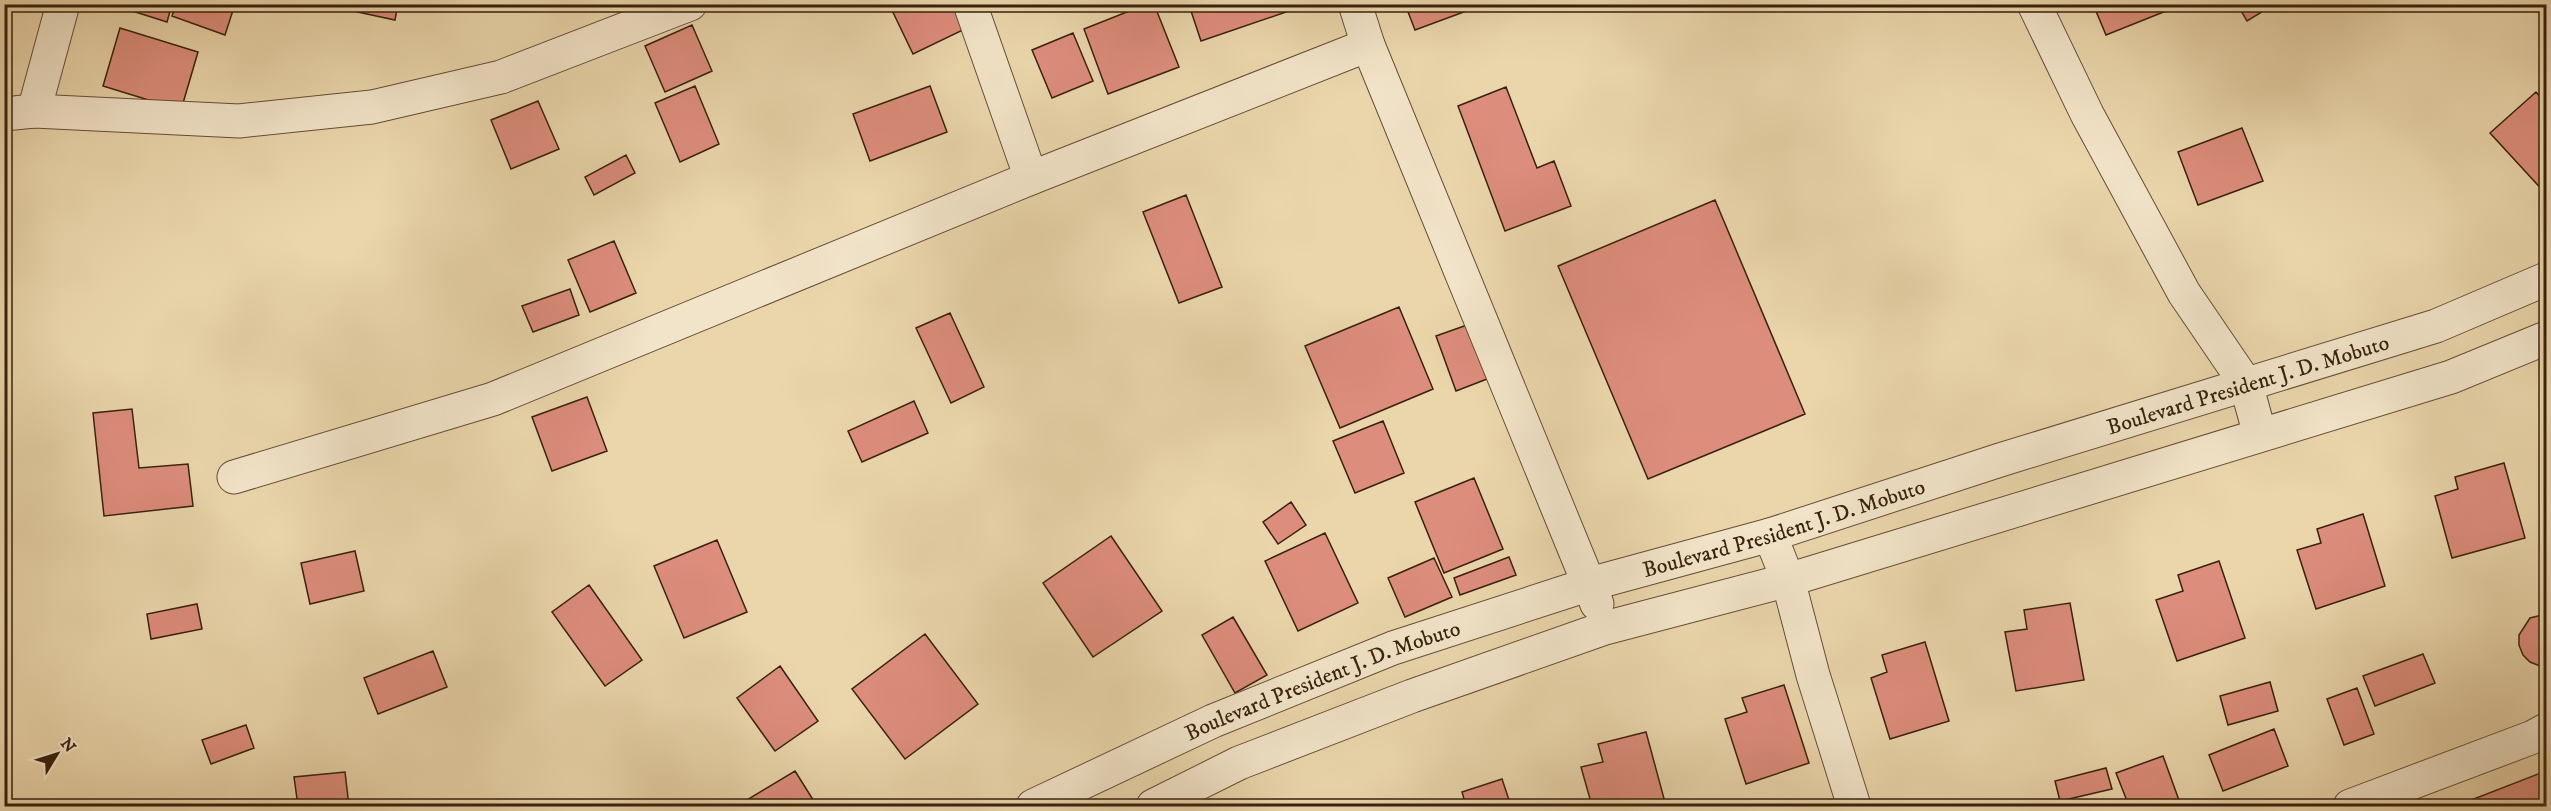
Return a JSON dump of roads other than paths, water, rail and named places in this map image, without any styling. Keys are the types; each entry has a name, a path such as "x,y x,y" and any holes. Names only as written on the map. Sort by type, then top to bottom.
{"street":[{"path":"63,4 19,113 239,121 372,107 501,77 690,4"},
{"path":"970,4 1031,178"},
{"path":"1355,4 1368,45 1590,584 1605,628"},
{"path":"2034,4 2087,114 2184,293 2246,384 2260,435"},
{"path":"234,477 493,399 1031,178 1368,45"},
{"name":"Boulevard President J. D. Mobuto","path":"1033,807 1213,721 1371,657 1590,584 1770,535 2000,460 2436,326 2547,279"},
{"name":"Boulevard President J. D. Mobuto","path":"1153,807 1260,755 1412,696 1605,628 1788,580 2451,377 2547,338"},
{"path":"1770,535 1788,580 1813,675 1854,807"},
{"path":"2350,807 2547,730"}]}
